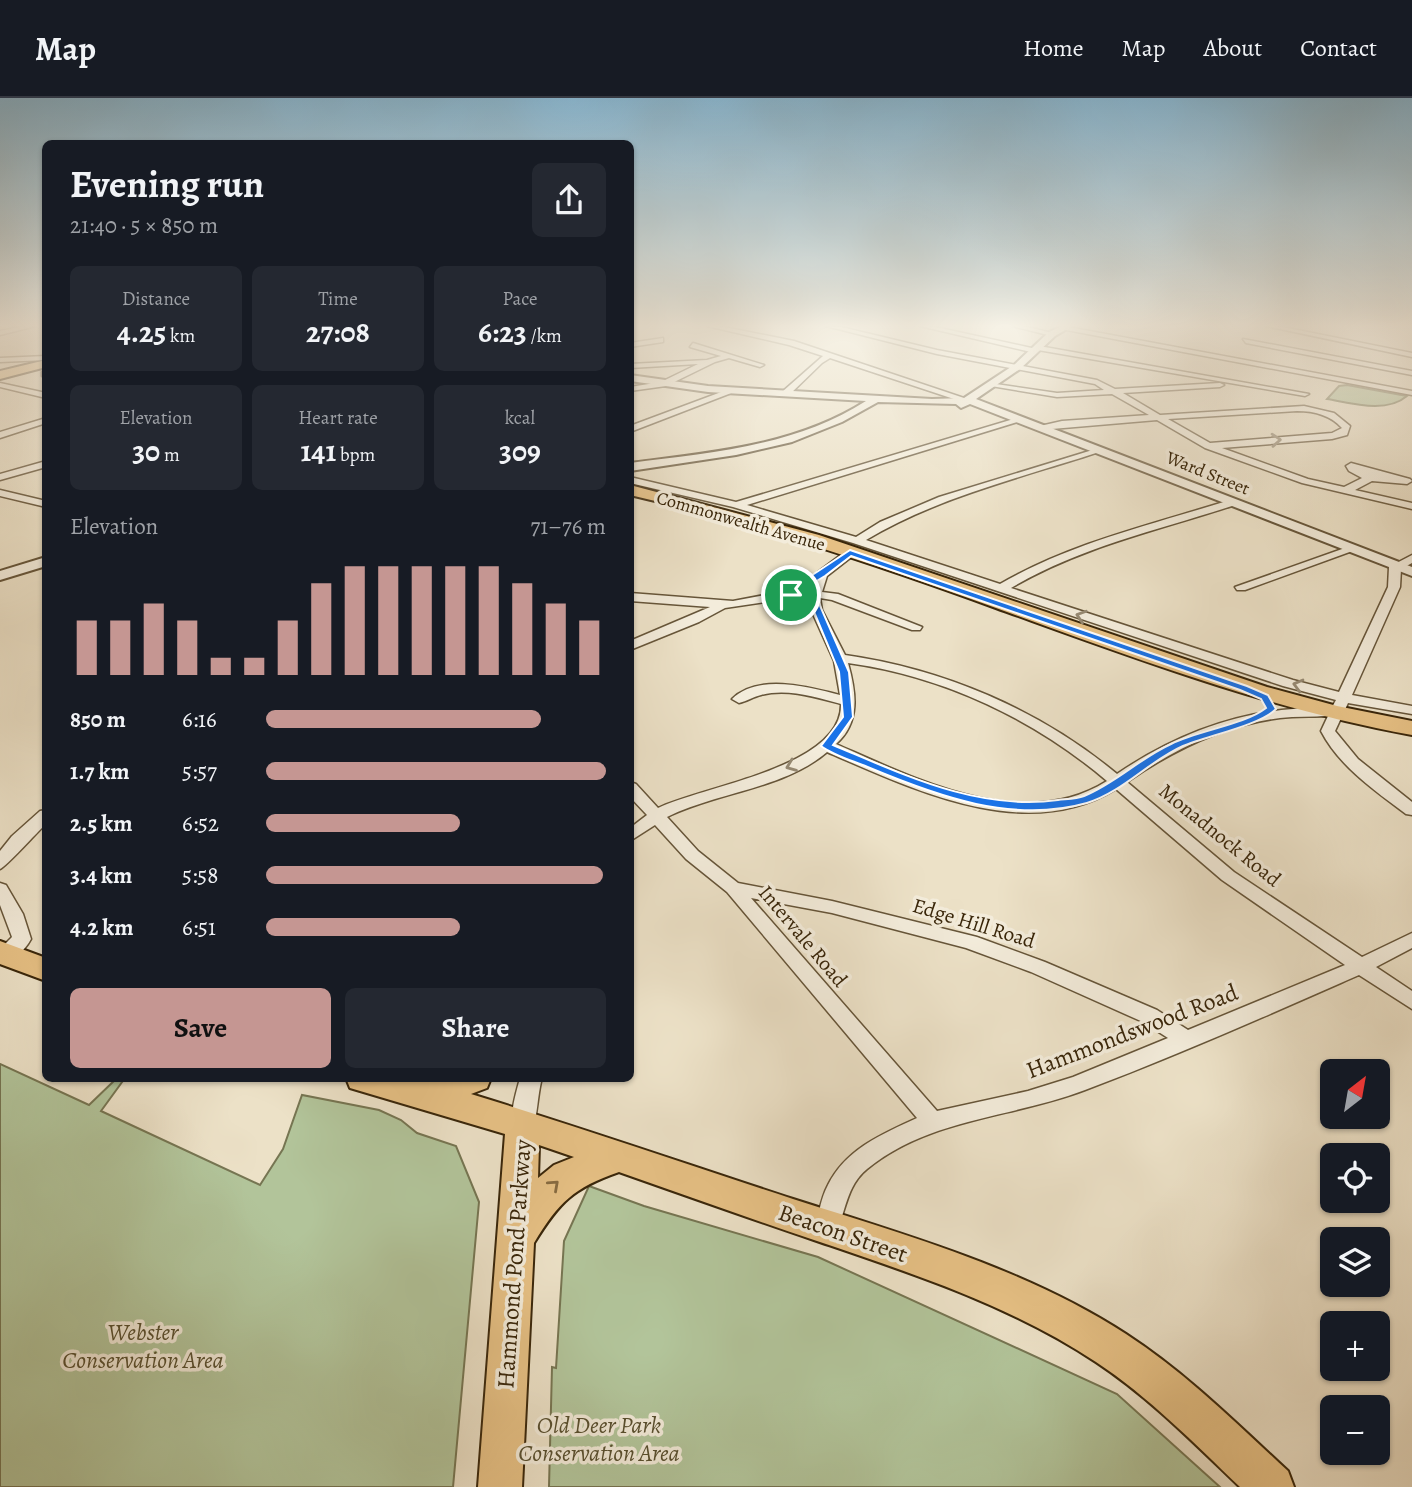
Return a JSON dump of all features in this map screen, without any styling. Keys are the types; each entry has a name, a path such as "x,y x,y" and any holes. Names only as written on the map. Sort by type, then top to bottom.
{"main road":[{"name":"Commonwealth Avenue","path":"634,491 854,547 1220,680 1340,705 1412,728"},
{"path":"3,953 42,968"},
{"name":"Beacon Street","path":"378,1082 523,1125 827,1227 996,1288 1087,1332 1145,1371 1272,1487"},
{"path":"432,1096 465,1082"},
{"name":"Hammond Pond Parkway","path":"500,1487 523,1125"},
{"path":"514,1241 553,1184 570,1173 618,1157"}],"street":[{"path":"24,391 42,395"},
{"path":"634,428 732,391"},
{"name":"Ward Street","path":"744,391 964,402 1043,428 1349,550 1412,572"},
{"path":"785,394 788,391"},
{"path":"932,391 964,402 981,391"},
{"path":"1022,391 1050,395 1120,391"},
{"path":"1117,391 1208,446 1305,481 1412,506"},
{"path":"1286,391 1305,394"},
{"path":"634,466 752,450 787,442 819,429 876,399"},
{"path":"1043,428 1062,424 1292,408 1321,411 1347,426 1346,431 1334,436 1208,446"},
{"path":"736,505 1020,420"},
{"path":"0,435 42,421"},
{"path":"634,597 722,604 754,603 786,595 822,574 888,521 918,508 1096,450"},
{"path":"0,477 42,465"},
{"path":"1344,491 1370,478"},
{"name":"Commonwealth Avenue","path":"634,481 736,505 854,547 1000,589 1340,705 1412,710"},
{"path":"0,493 42,503"},
{"path":"1000,589 1024,575 1091,547 1231,503"},
{"path":"1241,587 1349,550"},
{"path":"1412,558 1395,567 1394,587 1384,612 1328,729 1331,738 1366,772 1412,810"},
{"path":"0,576 42,562"},
{"path":"634,833 656,816 691,800 795,765 827,746 848,717 840,658 814,597 822,574"},
{"path":"786,595 834,597 916,628"},
{"path":"634,644 666,629 714,613 722,604"},
{"name":"Monadnock Road","path":"840,658 901,668 994,702 1072,746 1228,876 1412,1002"},
{"path":"1220,680 1267,699 1271,709 1260,718"},
{"path":"739,699 751,692 777,689 846,701"},
{"path":"827,746 928,789 996,805 1028,807 1085,800 1119,783 1143,764 1175,746 1210,731 1260,718 1340,705"},
{"name":"Intervale Road","path":"634,791 692,855 733,888 933,1121"},
{"path":"0,863 26,832 42,818"},
{"path":"26,832 42,832"},
{"name":"Edge Hill Road","path":"733,888 832,907 970,942 1150,1016 1187,1041"},
{"path":"0,889 14,914 22,939 3,953"},
{"name":"Hammondswood Road","path":"827,1227 837,1190 856,1164 884,1143 933,1121 1028,1100 1078,1084 1187,1041 1361,966 1412,940"},
{"path":"523,1125 525,1099 530,1082"}],"green space":[{"path":"1335,391 1379,391 1407,396 1389,405 1379,406 1327,399"},
{"name":"Webster Conservation Area","path":"0,1064 89,1105 113,1082 122,1082 101,1111 260,1185 283,1149 302,1095 379,1110 401,1120 417,1133 456,1146 479,1202 453,1487 0,1487"},
{"name":"Old Deer Park Conservation Area","path":"589,1186 644,1206 818,1257 1117,1394 1220,1487 549,1487 552,1367 556,1368 564,1241"}],"route":[{"path":"850,552 1257,693 1270,702 1271,709 1260,718 1210,731 1175,746 1143,764 1119,783 1085,800 1037,807 974,801 928,789 827,746 848,717 844,672 813,601 791,595 786,595 822,574 850,552"}]}
